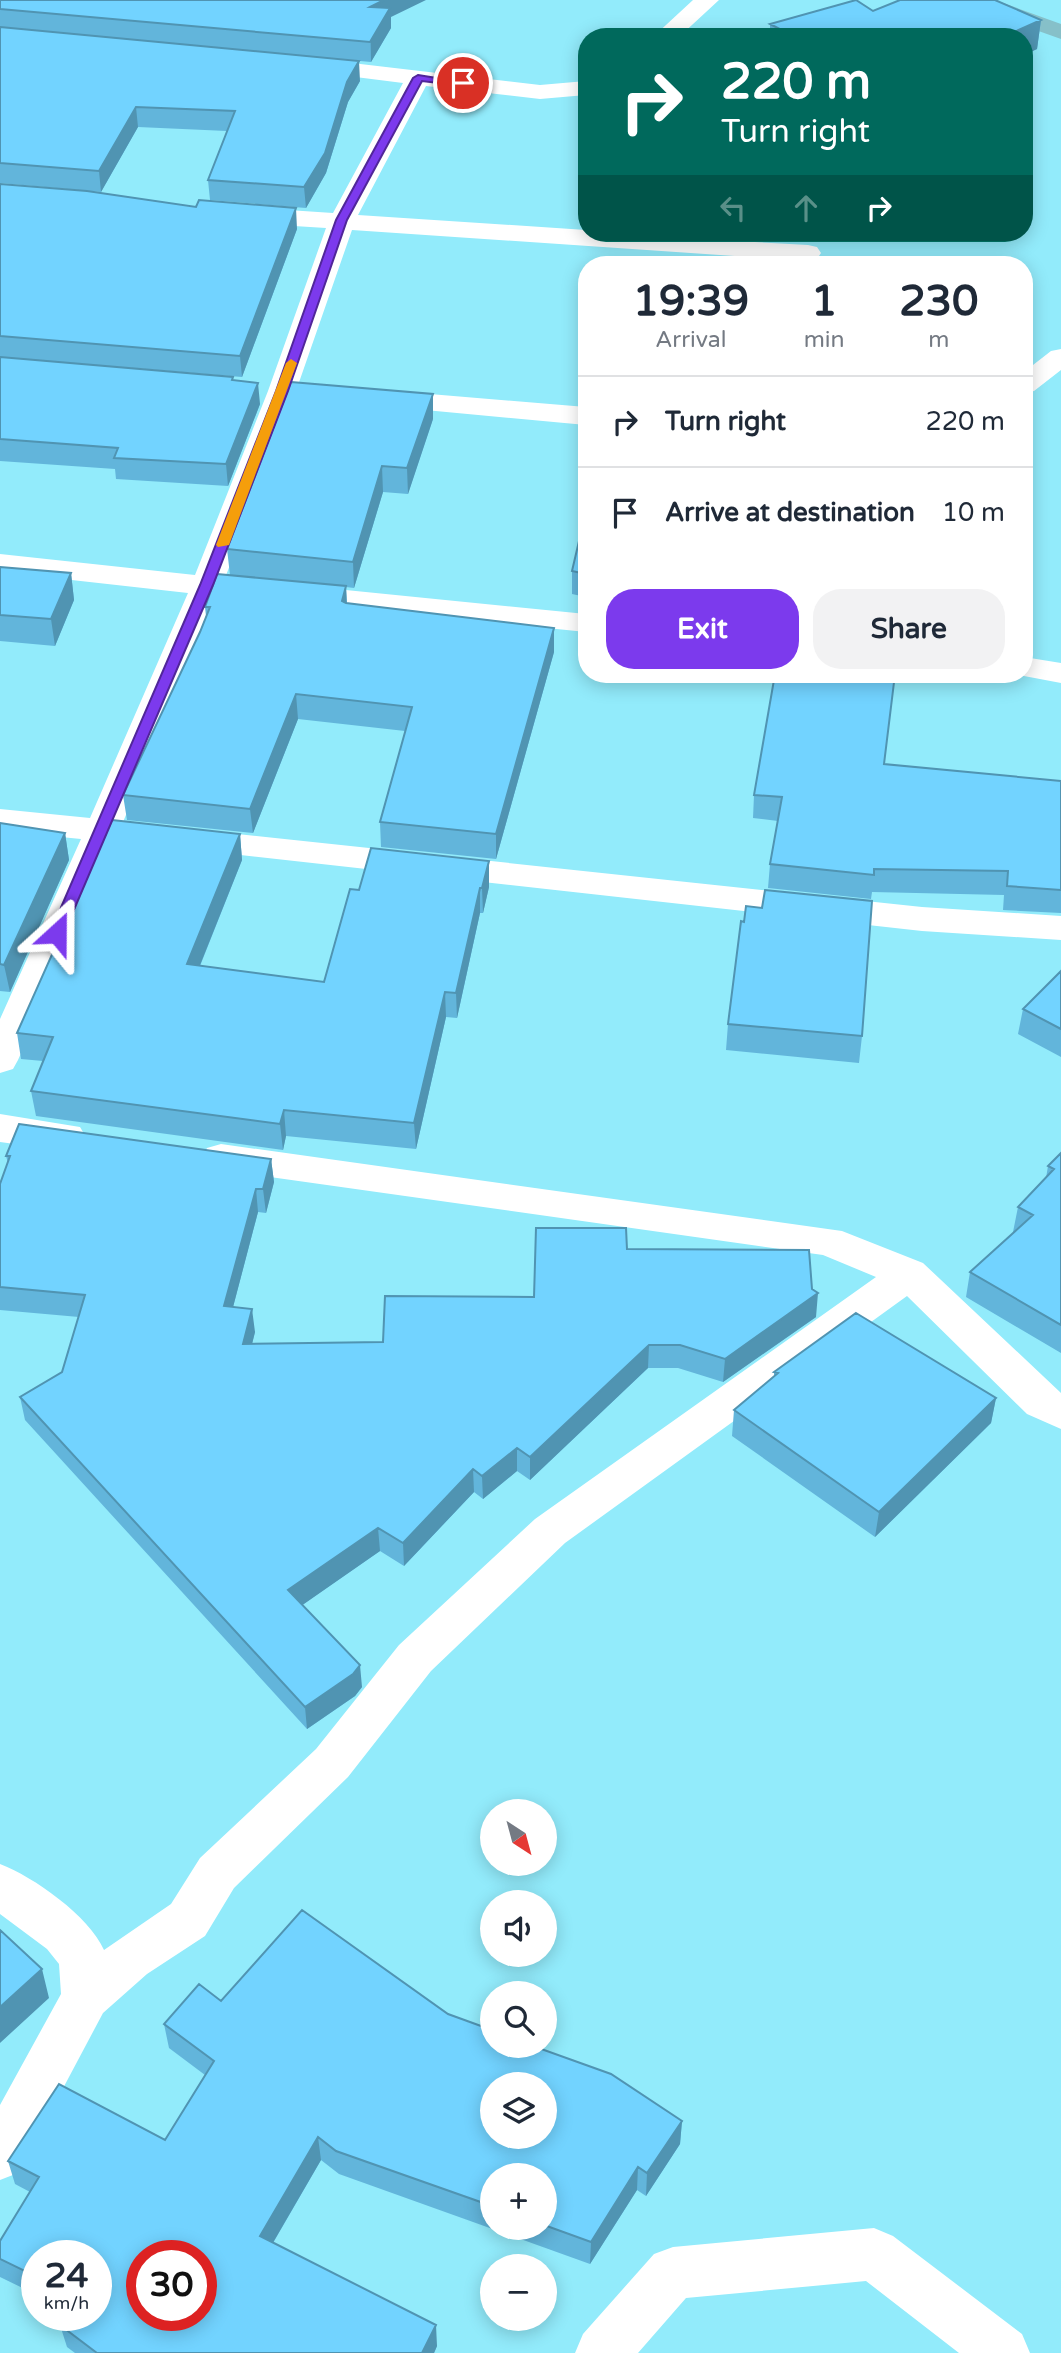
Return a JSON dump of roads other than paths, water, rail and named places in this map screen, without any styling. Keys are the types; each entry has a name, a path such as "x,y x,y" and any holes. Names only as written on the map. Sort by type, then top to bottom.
{"main road":[{"path":"973,0 1061,32"}],"street":[{"path":"675,28 707,0"},
{"path":"287,63 540,92 578,89"},
{"path":"0,1060 207,585 282,391 342,220 418,78"},
{"path":"215,212 578,237"},
{"path":"653,242 808,253"},
{"path":"1033,378 1061,357"},
{"path":"351,397 578,415"},
{"path":"0,563 578,622"},
{"path":"1033,668 1061,673"},
{"path":"0,820 922,919 1061,928"},
{"path":"0,1128 97,1141"},
{"path":"179,1152 828,1241 909,1274 1042,1402 1061,1413"},
{"path":"0,2155 86,1997 130,1958 188,1920 217,1872 332,1763 415,1658 550,1531 909,1274"},
{"path":"0,1886 64,1933 83,1956 86,1997"},
{"path":"602,2353 673,2273 874,2254 1003,2353"}]}
